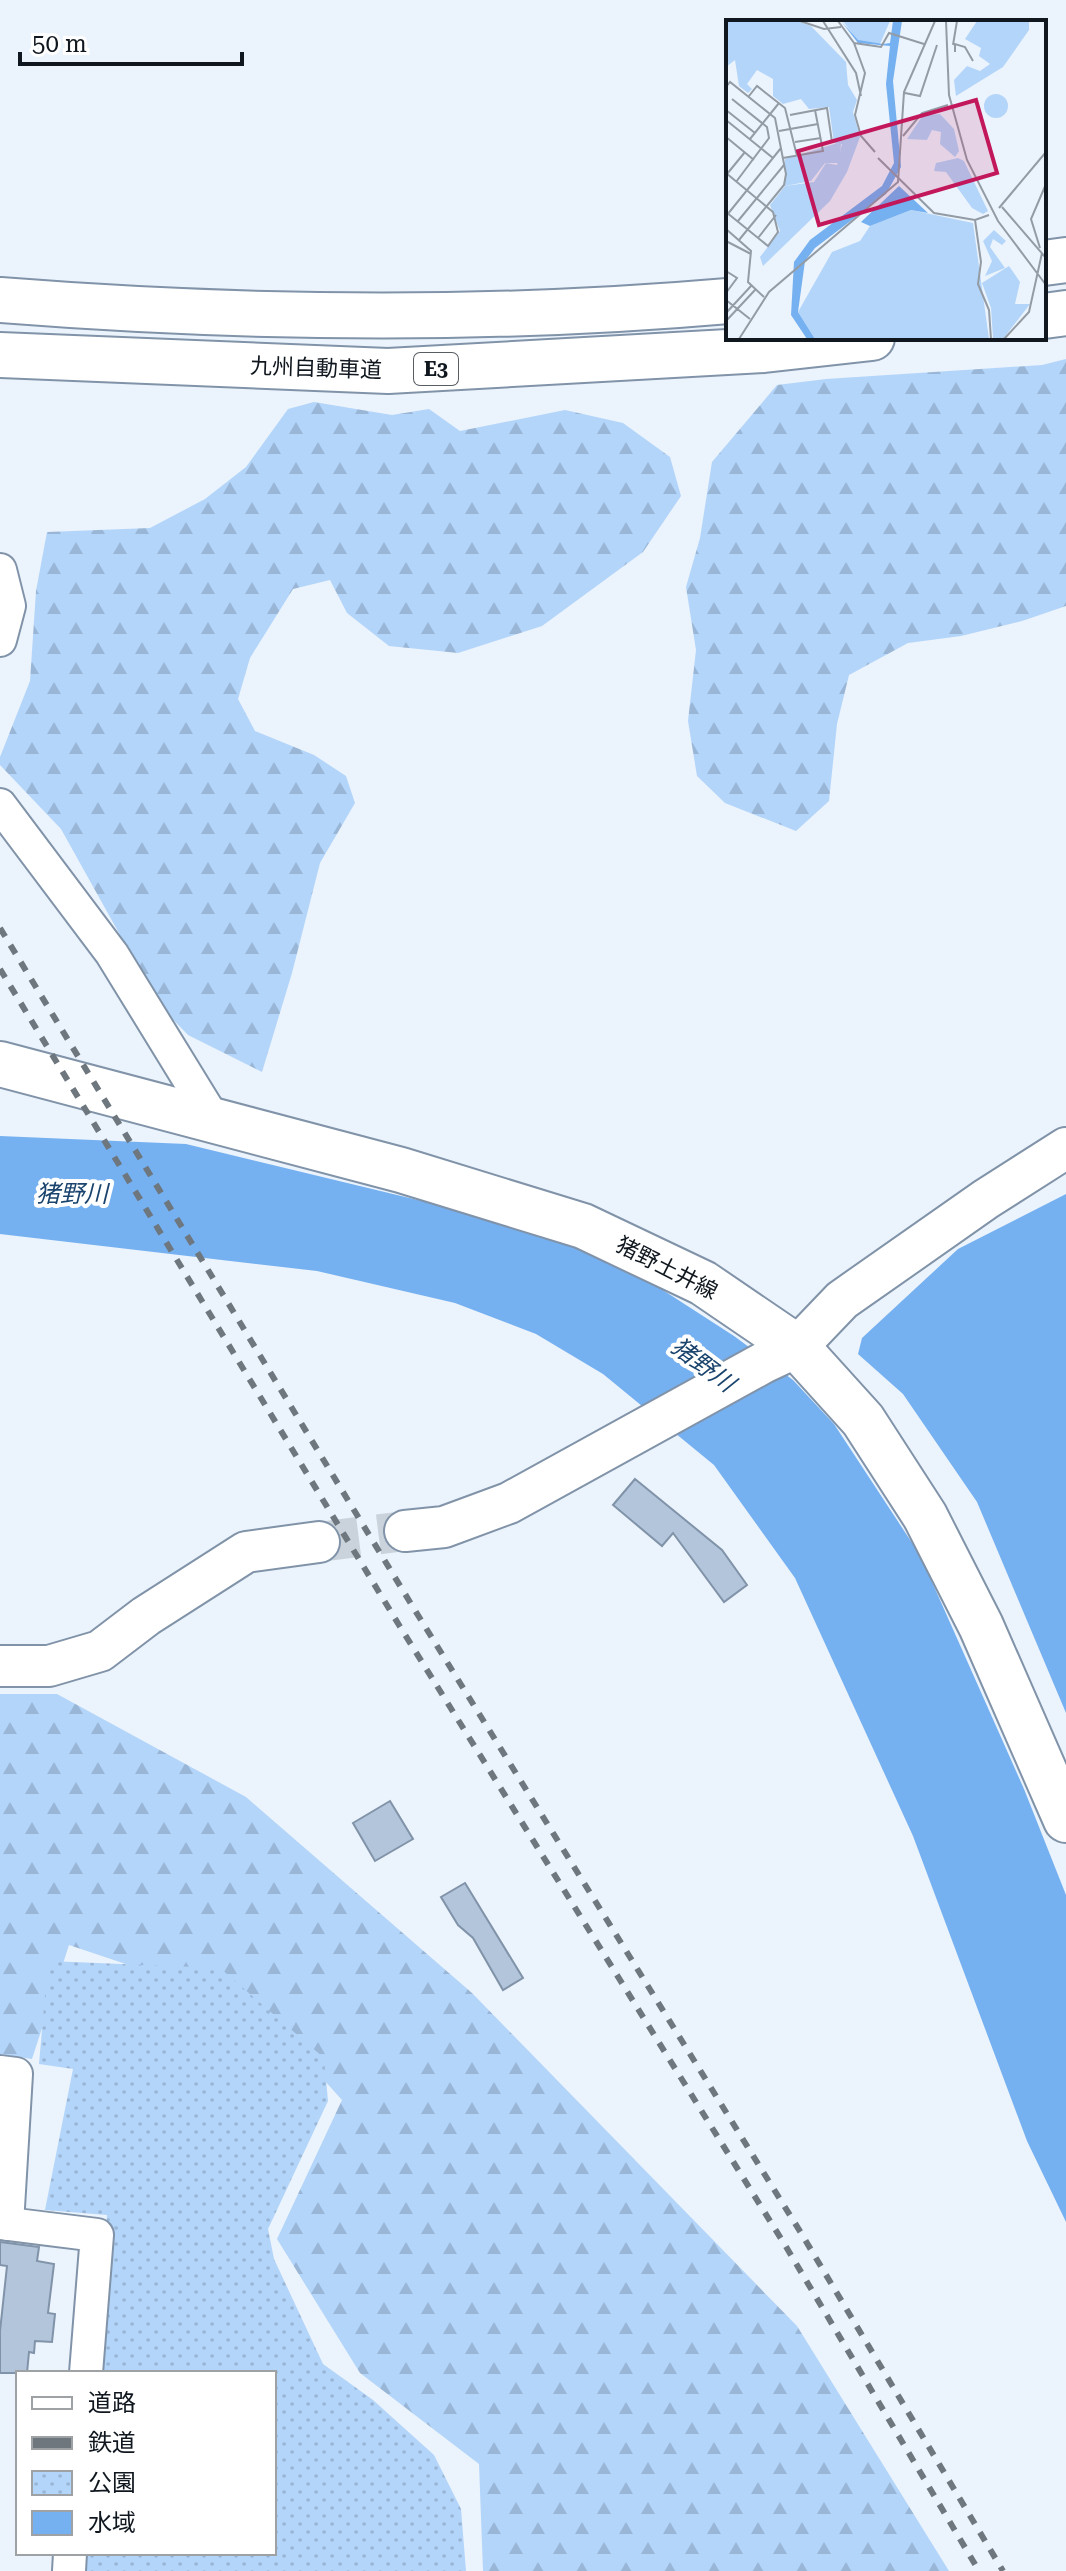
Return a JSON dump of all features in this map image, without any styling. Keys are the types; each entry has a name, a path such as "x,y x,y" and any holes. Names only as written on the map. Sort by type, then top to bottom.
{"main road":[{"path":"1046,263 1066,260"},
{"path":"0,300 91,307 391,317 613,311 726,301"},
{"path":"1046,316 1066,313"},
{"name":"九州自動車道","path":"0,355 388,371 764,350 854,340"},
{"name":"猪野土井線","path":"0,1064 401,1170 583,1226 703,1283 780,1355 863,1420 925,1516 981,1626 1066,1820"}],"street":[{"path":"0,570 9,606 0,640"},
{"path":"0,805 112,954 214,1120"},
{"path":"405,1531 444,1527 509,1503 780,1355 842,1300 986,1199 1066,1148"},
{"path":"0,1666 49,1666 100,1651 146,1616 246,1552 319,1542"},
{"path":"0,2072 16,2074 3,2223 97,2235 86,2371"}],"green space":[{"path":"1066,359 1066,606 961,636 908,643 849,675 837,724 829,801 796,831 725,803 697,776 688,721 696,650 686,587 700,538 712,462 777,385 1042,365"},
{"path":"314,402 392,415 429,409 460,431 565,410 623,423 670,457 681,496 643,552 542,626 458,653 389,646 347,613 330,580 293,589 250,658 238,699 255,731 314,755 346,776 355,803 320,863 292,973 262,1072 188,1035 159,1005 61,829 0,765 0,757 30,681 36,591 47,532 150,528 205,499 246,467 288,409"},
{"path":"0,1694 57,1694 246,1797 472,1993 797,2326 949,2571 483,2571 479,2464 360,2373 277,2239 342,2100 260,2009 69,1945 32,2059 0,2054"},
{"path":"48,1961 220,1968 324,2058 328,2101 268,2229 274,2259 323,2364 373,2400 434,2455 461,2509 466,2571 82,2571 84,2555 276,2555 276,2371 96,2371 107,2215 45,2210 73,2069 39,2064"}],"water":[{"name":"猪野川","path":"0,1136 186,1144 480,1215 607,1254 734,1336 793,1380 834,1424 920,1555 1024,1789 1066,1895 1066,2222 1027,2141 913,1836 795,1578 714,1465 603,1374 536,1334 455,1303 317,1271 0,1234"},
{"path":"1066,1194 1066,1713 977,1502 903,1394 858,1354 862,1338 958,1249"}],"building":[{"path":"635,1479 722,1550 747,1585 724,1602 673,1533 662,1546 613,1505"},
{"path":"390,1801 413,1839 375,1861 353,1823"},
{"path":"465,1883 523,1978 503,1990 473,1938 458,1925 441,1897"},
{"path":"0,2242 39,2247 37,2261 54,2264 48,2313 55,2314 52,2342 35,2341 34,2353 29,2352 27,2371 0,2373 0,2331 7,2266 0,2265"}],"tunnel":[{"path":"319,1542 405,1531"}],"railway":[{"path":"0,928 416,1612 801,2233 1003,2571"},
{"path":"0,969 399,1625 785,2245 979,2571"}]}
